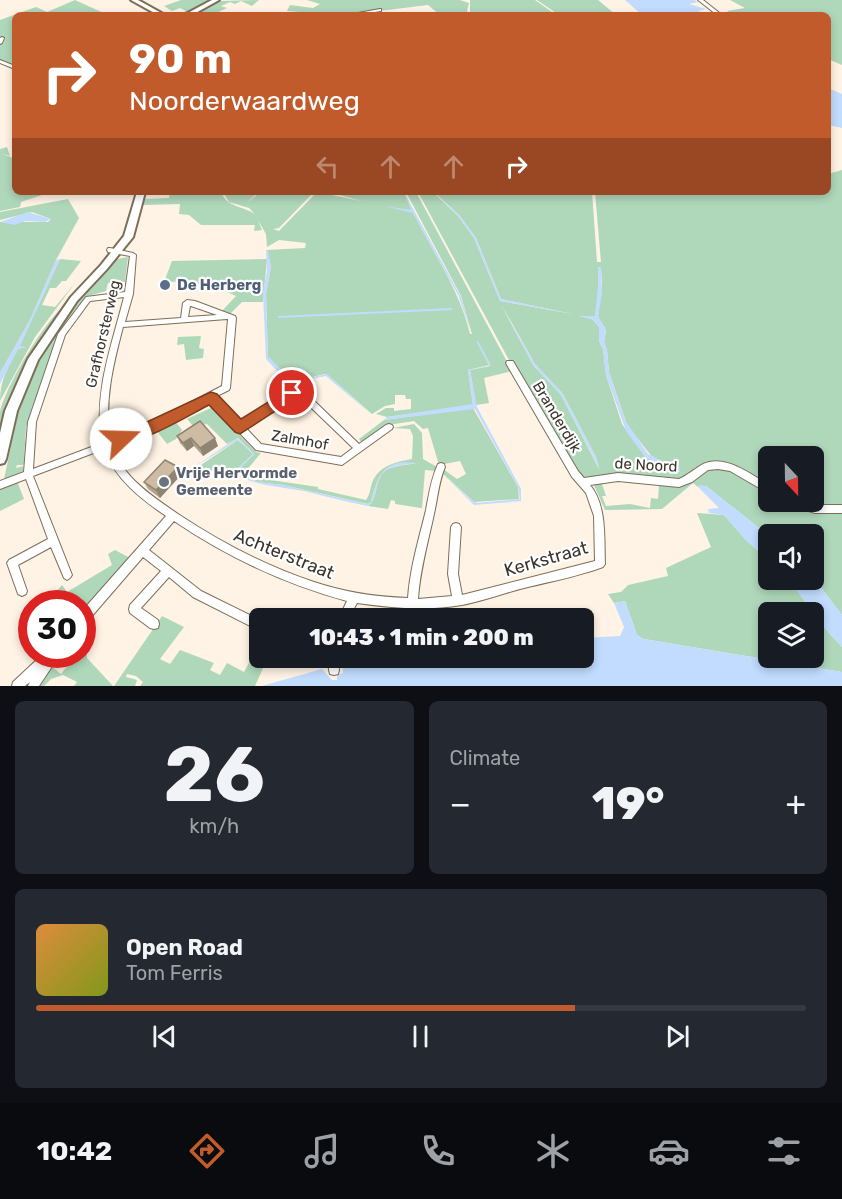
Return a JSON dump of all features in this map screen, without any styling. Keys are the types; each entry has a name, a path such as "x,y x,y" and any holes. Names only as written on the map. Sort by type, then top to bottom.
{"main road":[{"path":"134,0 156,12"},
{"path":"194,12 216,0"},
{"name":"Grafhorsterweg","path":"0,459 11,411 23,379 43,342 74,299 132,230 132,221 140,195"}],"street":[{"path":"700,0 716,12"},
{"path":"368,12 380,10"},
{"name":"Grafhorsterweg","path":"114,250 133,255 129,294 103,399 102,419 106,444 113,462 124,477 172,516"},
{"path":"67,575 28,474 32,422 62,333 88,299 129,294"},
{"path":"184,320 187,303 224,317"},
{"path":"0,485 138,433 211,398 226,388 232,318 121,325"},
{"name":"Branderdijk","path":"510,363 575,474 584,482"},
{"name":"Zalmhof","path":"240,428 292,393 298,392 358,449"},
{"name":"Zalmhof","path":"211,398 259,447 342,461 389,427"},
{"name":"de Noord","path":"584,482 618,477 679,483 689,479 706,466 718,465 732,468 758,483"},
{"path":"413,604 414,584 431,511 435,478 441,467"},
{"name":"Kerkstraat","path":"354,598 413,604 458,600 600,564 599,516 584,482"},
{"path":"824,509 842,509"},
{"path":"96,603 172,516"},
{"name":"Achterstraat","path":"172,516 224,548 264,567 354,598"},
{"path":"456,527 453,574 458,600"},
{"path":"22,590 12,563 54,541"},
{"path":"143,551 197,594 249,620"},
{"path":"154,624 134,609 168,571"},
{"path":"349,608 354,598"},
{"path":"17,686 36,668"},
{"path":"33,686 44,668"}],"green space":[{"path":"75,0 101,12 47,12"},
{"path":"181,0 214,0 191,12 184,12 186,11 180,8 172,11 164,6"},
{"path":"218,0 259,0 252,6 241,1 235,4 230,2 221,6 227,8 218,12 196,12"},
{"path":"307,0 460,0 469,3 468,12 436,12 428,5 371,12 287,11 290,5 313,8 320,4"},
{"path":"470,0 535,0 552,12 470,12"},
{"path":"537,0 598,0 612,12 555,12"},
{"path":"730,0 842,0 842,65 831,60 831,12 727,11 745,8"},
{"path":"36,7 47,12 22,12"},
{"path":"12,16 12,66 0,61 0,44 4,39 1,38 0,42 0,20"},
{"path":"7,147 10,156 3,154 12,158 12,195 42,195 21,202 20,207 0,211 0,149"},
{"path":"842,170 842,507 824,508 824,446 758,446 758,482 716,462 681,480 590,478 579,475 553,429 544,418 543,412 515,370 514,361 509,360 420,195 436,195 458,216 474,238 500,301 573,314 501,299 476,238 460,216 437,195 592,195 597,262 601,262 595,195 831,195 831,173","holes":["598,267 601,268 602,283 598,317 606,330 604,342 609,372 627,425 653,458 646,458 622,424 606,375 603,349 599,341 599,327 592,319 579,316 595,316","501,304 535,364 563,394 596,457 599,469 561,395 533,365"]},
{"path":"170,195 223,195 229,202 225,195 255,195 247,203 256,195 311,195 279,228 273,229 279,231 314,195 332,195 361,201 340,195 405,195 449,279 470,334 472,334 461,296 408,195 418,195 512,371 484,378 489,403 476,405 470,370 490,366 476,341 489,365 468,370 473,405 387,417 376,414 386,408 394,408 394,411 411,409 411,399 406,399 405,395 395,395 395,404 385,406 372,414 325,374 308,378 284,373 268,357 266,294 271,267 267,250 305,248 306,243 279,240 267,247 266,234 258,220 262,230 254,231 255,225 201,225 189,215 179,214 180,204 143,205 143,199 169,198","holes":["229,202 249,208 255,214"]},
{"path":"68,199 79,218 56,260 30,320 0,373 0,222 48,222 51,219 32,212 0,220 0,212"},
{"path":"128,257 125,282 108,283 106,291 88,296 58,333 41,383 43,383 26,426 25,442 27,443 24,459 26,461 23,465 17,465 16,468 23,466 23,471 4,479 17,419 14,419 15,410 39,353 72,310 70,309 112,260"},
{"path":"60,259 81,261 66,281 62,281 56,288 50,288 42,305 55,307 75,283 35,337 0,401 5,374 18,349 26,347 19,347"},
{"path":"267,259 263,302 242,302 230,314 222,311 236,296 216,287 197,284 197,281 164,282 172,261"},
{"path":"67,304 58,313 60,314 29,360 0,440 0,412 3,401 38,338 58,311"},
{"path":"201,336 199,348 204,349 203,358 186,360 184,344 177,345 178,337"},
{"path":"213,407 256,452 261,453 245,472 257,478 318,487 318,489 366,500 379,472 394,463 412,459 413,436 410,429 393,428 414,424 422,433 423,459 437,467 437,471 425,470 422,508 427,509 395,504 395,501 391,500 388,509 368,506 372,502 374,498 380,477 376,484 371,502 368,504 283,485 258,482 238,474 237,471 254,454 238,438 227,444 207,424 194,427 187,419","holes":["416,463 388,469 380,477 384,471 390,467 396,465"]},
{"path":"473,408 518,487 519,499 474,502 441,472 443,469 457,479 466,474 460,461 439,465 428,428 423,429 414,421 388,425 361,442 359,439 384,420"},
{"path":"175,421 182,430 176,439 167,444 156,430"},
{"path":"238,440 253,454 233,473 195,469"},
{"path":"724,467 758,486 758,512 842,512 842,615 823,590 824,524 758,524 758,527 706,486 698,487 693,483 662,509 605,510 593,483 601,481 606,496 602,496 606,506 630,504 650,508 651,498 658,499 659,485 675,486 703,470"},
{"path":"17,481 24,499 0,511 0,489"},
{"path":"697,513 724,515 758,551 758,590 797,590 806,602 758,602 758,658 644,639 637,635 625,601 614,603 608,594 621,592 628,585 668,576 666,568 711,547"},
{"path":"115,550 132,559 96,601 96,590 70,590 112,565 108,554"},
{"path":"162,616 184,627 160,659 170,664 180,650 214,663 210,670 220,675 227,663 244,672 249,663 249,668 263,668 255,686 140,686 143,682 136,676 127,674 126,677 137,680 135,686 114,686"},
{"path":"824,626 842,647 842,672 818,668 824,668"},
{"path":"50,668 61,674 66,668 96,668 113,686 74,686 77,682 63,675 51,679 44,686 38,686"}],"water":[{"path":"625,0 694,0 698,2 689,4 706,9 698,11 700,12 639,12"},
{"path":"831,89 842,94 842,128 831,126"},
{"path":"405,195 461,297 472,335 458,295 413,213 385,206 411,210"},
{"path":"436,195 460,216 476,238 501,299 574,314 500,301 474,238 458,216"},
{"path":"28,212 51,219 45,222 25,221 15,225 0,222"},
{"path":"266,250 271,267 266,294 268,356 284,373 308,378 327,374 372,415 326,376 307,380 280,374 266,359 263,293 267,271"},
{"path":"60,259 20,346 26,347 18,349 0,384 0,373 30,320 56,260"},
{"path":"598,267 601,268 602,293 598,317 606,330 604,342 609,372 625,420 648,454 680,470 681,473 646,458 626,431 606,375 603,349 599,341 599,327 592,319 579,316 595,316"},
{"path":"500,304 535,364 563,394 596,457 600,470 561,395 533,365"},
{"path":"452,308 453,310 278,318 278,316"},
{"path":"476,341 491,365 470,370 477,407 521,489 521,501 474,505 444,475 477,503 520,499 518,487 475,409 384,420 387,417 473,404 468,370 489,365"},
{"path":"237,438 255,454 237,471 238,474 258,482 283,485 367,504 371,502 376,484 384,470 396,463 416,463 395,466 383,473 374,498 372,502 368,506 259,483 233,473 253,454 238,440 191,469"},
{"path":"706,486 758,527 758,551 724,515 709,513 708,509 719,508 698,487"},
{"path":"796,590 823,590 842,615 842,647 824,626 824,602 805,602"},
{"path":"625,601 637,635 644,639 758,658 758,668 818,668 842,672 842,686 262,686 322,669 332,680 337,680 337,675 343,673 342,668 594,668 594,637 620,636 624,627 614,603"}],"building":[{"path":"200,421 215,438 200,448 191,438 183,443 177,436"},
{"path":"165,460 178,467 156,490 144,482"}],"place":[{"name":"De Herberg","path":"165,285"},
{"name":"Vrije Hervormde Gemeente","path":"164,482"}],"route":[{"path":"121,439 211,398 240,428 292,393"}]}
